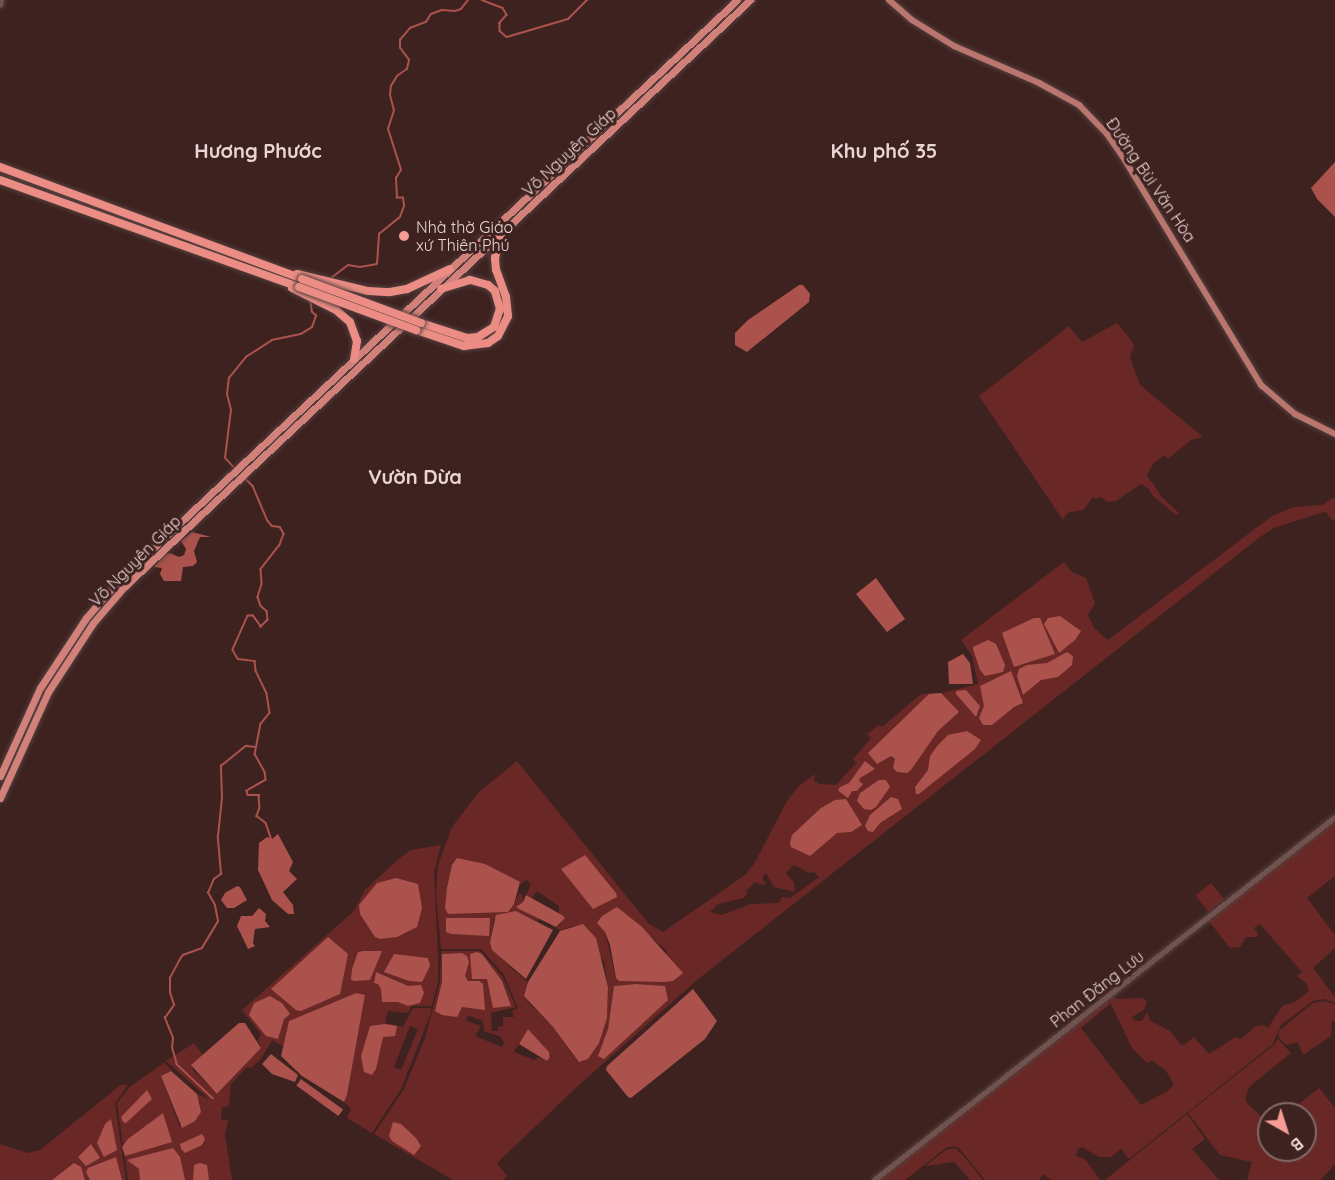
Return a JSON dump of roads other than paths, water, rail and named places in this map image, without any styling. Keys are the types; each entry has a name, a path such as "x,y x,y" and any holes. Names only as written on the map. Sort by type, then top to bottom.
{"highway":[{"name":"Võ Nguyên Giáp","path":"0,776 40,688 86,618 125,574 737,0"},
{"name":"Võ Nguyên Giáp","path":"0,798 47,695 93,623 123,588 750,0"},
{"path":"0,167 272,267 368,291 390,292 416,286 450,269"},
{"path":"0,180 268,276 419,327 464,346 488,343 498,336 508,316 506,297 496,270 495,258 501,233"},
{"path":"272,267 350,322 357,341 354,359"},
{"path":"419,327 467,338 478,337 494,327 499,318 499,300 488,285 470,280 441,289"}],"main road":[{"name":"Đường Bùi Văn Hòa","path":"889,0 912,20 954,46 1049,88 1079,105 1107,134 1141,184 1261,385 1295,414 1335,434"}],"street":[{"path":"0,5 1,0"},
{"name":"Phan Đăng Lưu","path":"874,1180 1335,817"}],"waterway":[{"path":"331,278 348,265 360,267 377,264 379,234 400,217 404,206 403,198 397,198 396,178 401,170 388,129 394,111 390,95 391,86 397,76 407,69 409,60 400,48 400,40 410,28 426,22 431,14 442,10 461,9 468,0"},
{"path":"482,0 503,8 507,15 500,23 500,31 507,37 568,19 587,0"},
{"path":"234,468 225,458 231,410 227,394 229,378 246,357 272,340 301,334 312,327 316,316 312,312 310,300"},
{"path":"244,477 253,486 268,521 272,526 280,527 284,534 280,545 261,569 262,584 258,597 261,606 267,611 268,620 261,627 253,616 248,616 233,650 238,659 255,661 256,671 267,694 270,713 261,724 255,754 265,772 266,780 247,791 248,795 259,795 260,808 257,816 266,823 272,840"},
{"path":"213,1099 177,1065 172,1048 173,1038 165,1018 174,1005 170,993 170,978 180,959 183,955 202,948 218,921 215,905 208,893 214,879 221,874 218,836 222,798 221,766 246,746 256,747"}],"place":[{"name":"Nhà thờ Giáo xứ Thiên Phú","path":"404,236"}],"district":[{"name":"Hương Phước","path":"258,150"},
{"name":"Khu phố 35","path":"884,150"},
{"name":"Vườn Dừa","path":"415,476"}]}
